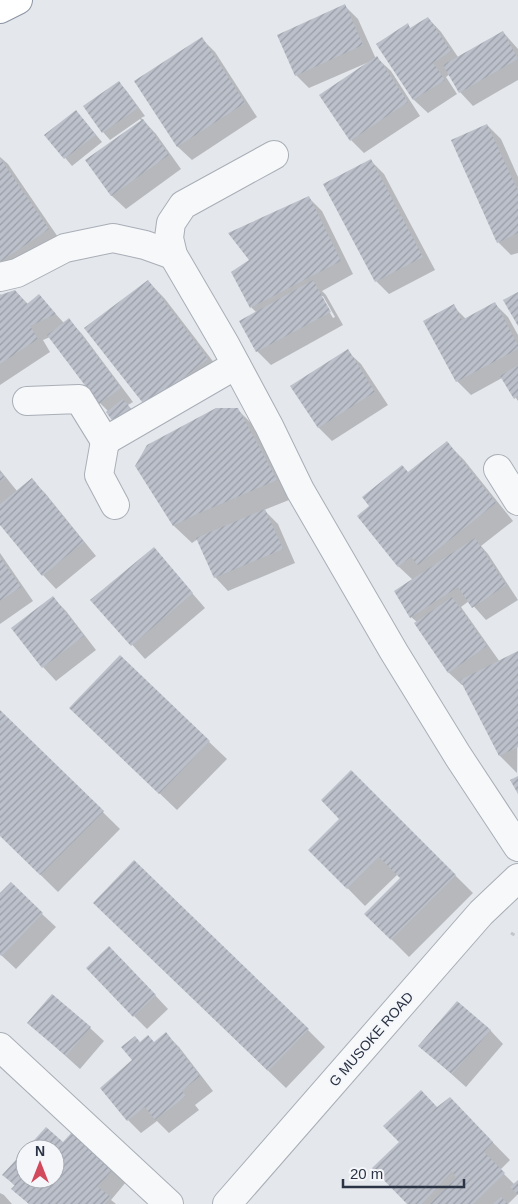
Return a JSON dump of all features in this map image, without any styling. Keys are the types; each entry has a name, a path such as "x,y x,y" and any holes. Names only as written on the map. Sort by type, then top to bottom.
{"highway":[{"path":"0,9 18,0"}],"street":[{"path":"274,155 184,205 171,223 169,238 173,255 269,426 300,490 388,643 458,756 518,847"},
{"path":"0,277 17,273 65,248 113,238 145,245 173,255"},
{"path":"105,440 236,365"},
{"path":"28,401 79,399 105,440 99,475 115,505"},
{"path":"498,469 518,502"},
{"name":"G MUSOKE ROAD","path":"226,1204 481,914 518,878"},
{"path":"0,1047 169,1204"}],"building":[{"path":"345,4 363,45 295,76 277,35"},
{"path":"428,17 451,51 433,63 445,80 413,100 376,44 408,23 410,28"},
{"path":"503,31 518,59 459,93 443,65"},
{"path":"202,37 245,103 177,147 134,81"},
{"path":"377,56 408,102 350,141 319,95"},
{"path":"119,81 138,108 102,133 83,106"},
{"path":"76,110 96,135 64,159 44,135"},
{"path":"143,119 169,155 111,196 85,160"},
{"path":"487,124 518,191 518,233 497,243 451,140"},
{"path":"0,158 49,229 0,262"},
{"path":"371,159 423,257 375,282 323,184"},
{"path":"309,196 341,261 250,308 231,272 249,260 228,233"},
{"path":"148,280 208,359 146,407 84,328"},
{"path":"313,280 331,312 256,352 239,321"},
{"path":"15,290 27,304 39,294 56,314 30,326 38,339 0,364 0,295"},
{"path":"518,292 518,326 503,300"},
{"path":"495,302 518,345 518,349 456,382 423,321 454,304 462,320"},
{"path":"69,318 121,388 99,404 47,335"},
{"path":"348,349 375,392 318,428 290,386"},
{"path":"518,365 518,396 514,399 500,376"},
{"path":"123,399 135,414 117,427 106,412"},
{"path":"216,408 238,408 277,480 173,526 135,466 147,445"},
{"path":"447,441 496,503 418,565 411,557 398,567 357,516 369,506 362,497 402,465 408,472"},
{"path":"0,472 5,478 0,482"},
{"path":"32,478 84,542 42,576 0,525 0,504"},
{"path":"265,509 283,549 214,578 196,538"},
{"path":"475,538 506,585 472,608 458,587 410,618 394,591"},
{"path":"154,547 193,593 131,646 90,600"},
{"path":"0,557 21,587 0,601"},
{"path":"53,596 84,636 42,668 11,628"},
{"path":"452,597 487,646 448,673 414,623"},
{"path":"518,651 518,747 499,756 460,680"},
{"path":"120,655 210,741 159,794 69,708"},
{"path":"0,710 104,811 40,875 0,836"},
{"path":"351,770 456,875 391,940 364,914 400,878 379,857 347,889 308,850 339,819 321,800"},
{"path":"518,776 518,794 510,780"},
{"path":"134,860 309,1029 268,1071 93,903"},
{"path":"11,882 43,913 2,956 0,955 0,893"},
{"path":"109,946 156,995 133,1017 86,968"},
{"path":"52,994 91,1027 66,1056 27,1023"},
{"path":"457,1001 491,1030 452,1074 418,1046"},
{"path":"166,1032 200,1076 182,1091 186,1096 155,1120 145,1107 127,1121 100,1088 132,1060 121,1047 135,1036 140,1042 148,1035 154,1042"},
{"path":"421,1090 437,1107 450,1097 493,1142 484,1152 505,1173 473,1204 429,1204 456,1178 452,1171 422,1204 407,1204 372,1168 399,1142 383,1126"},
{"path":"46,1127 60,1139 35,1139"},
{"path":"73,1131 114,1168 98,1187 111,1197 105,1204 29,1204 11,1189 15,1185 15,1189 65,1189 65,1140"},
{"path":"15,1161 15,1185 2,1175"},
{"path":"518,1180 518,1195 510,1187"},
{"path":"501,1197 508,1204 493,1204"}]}
